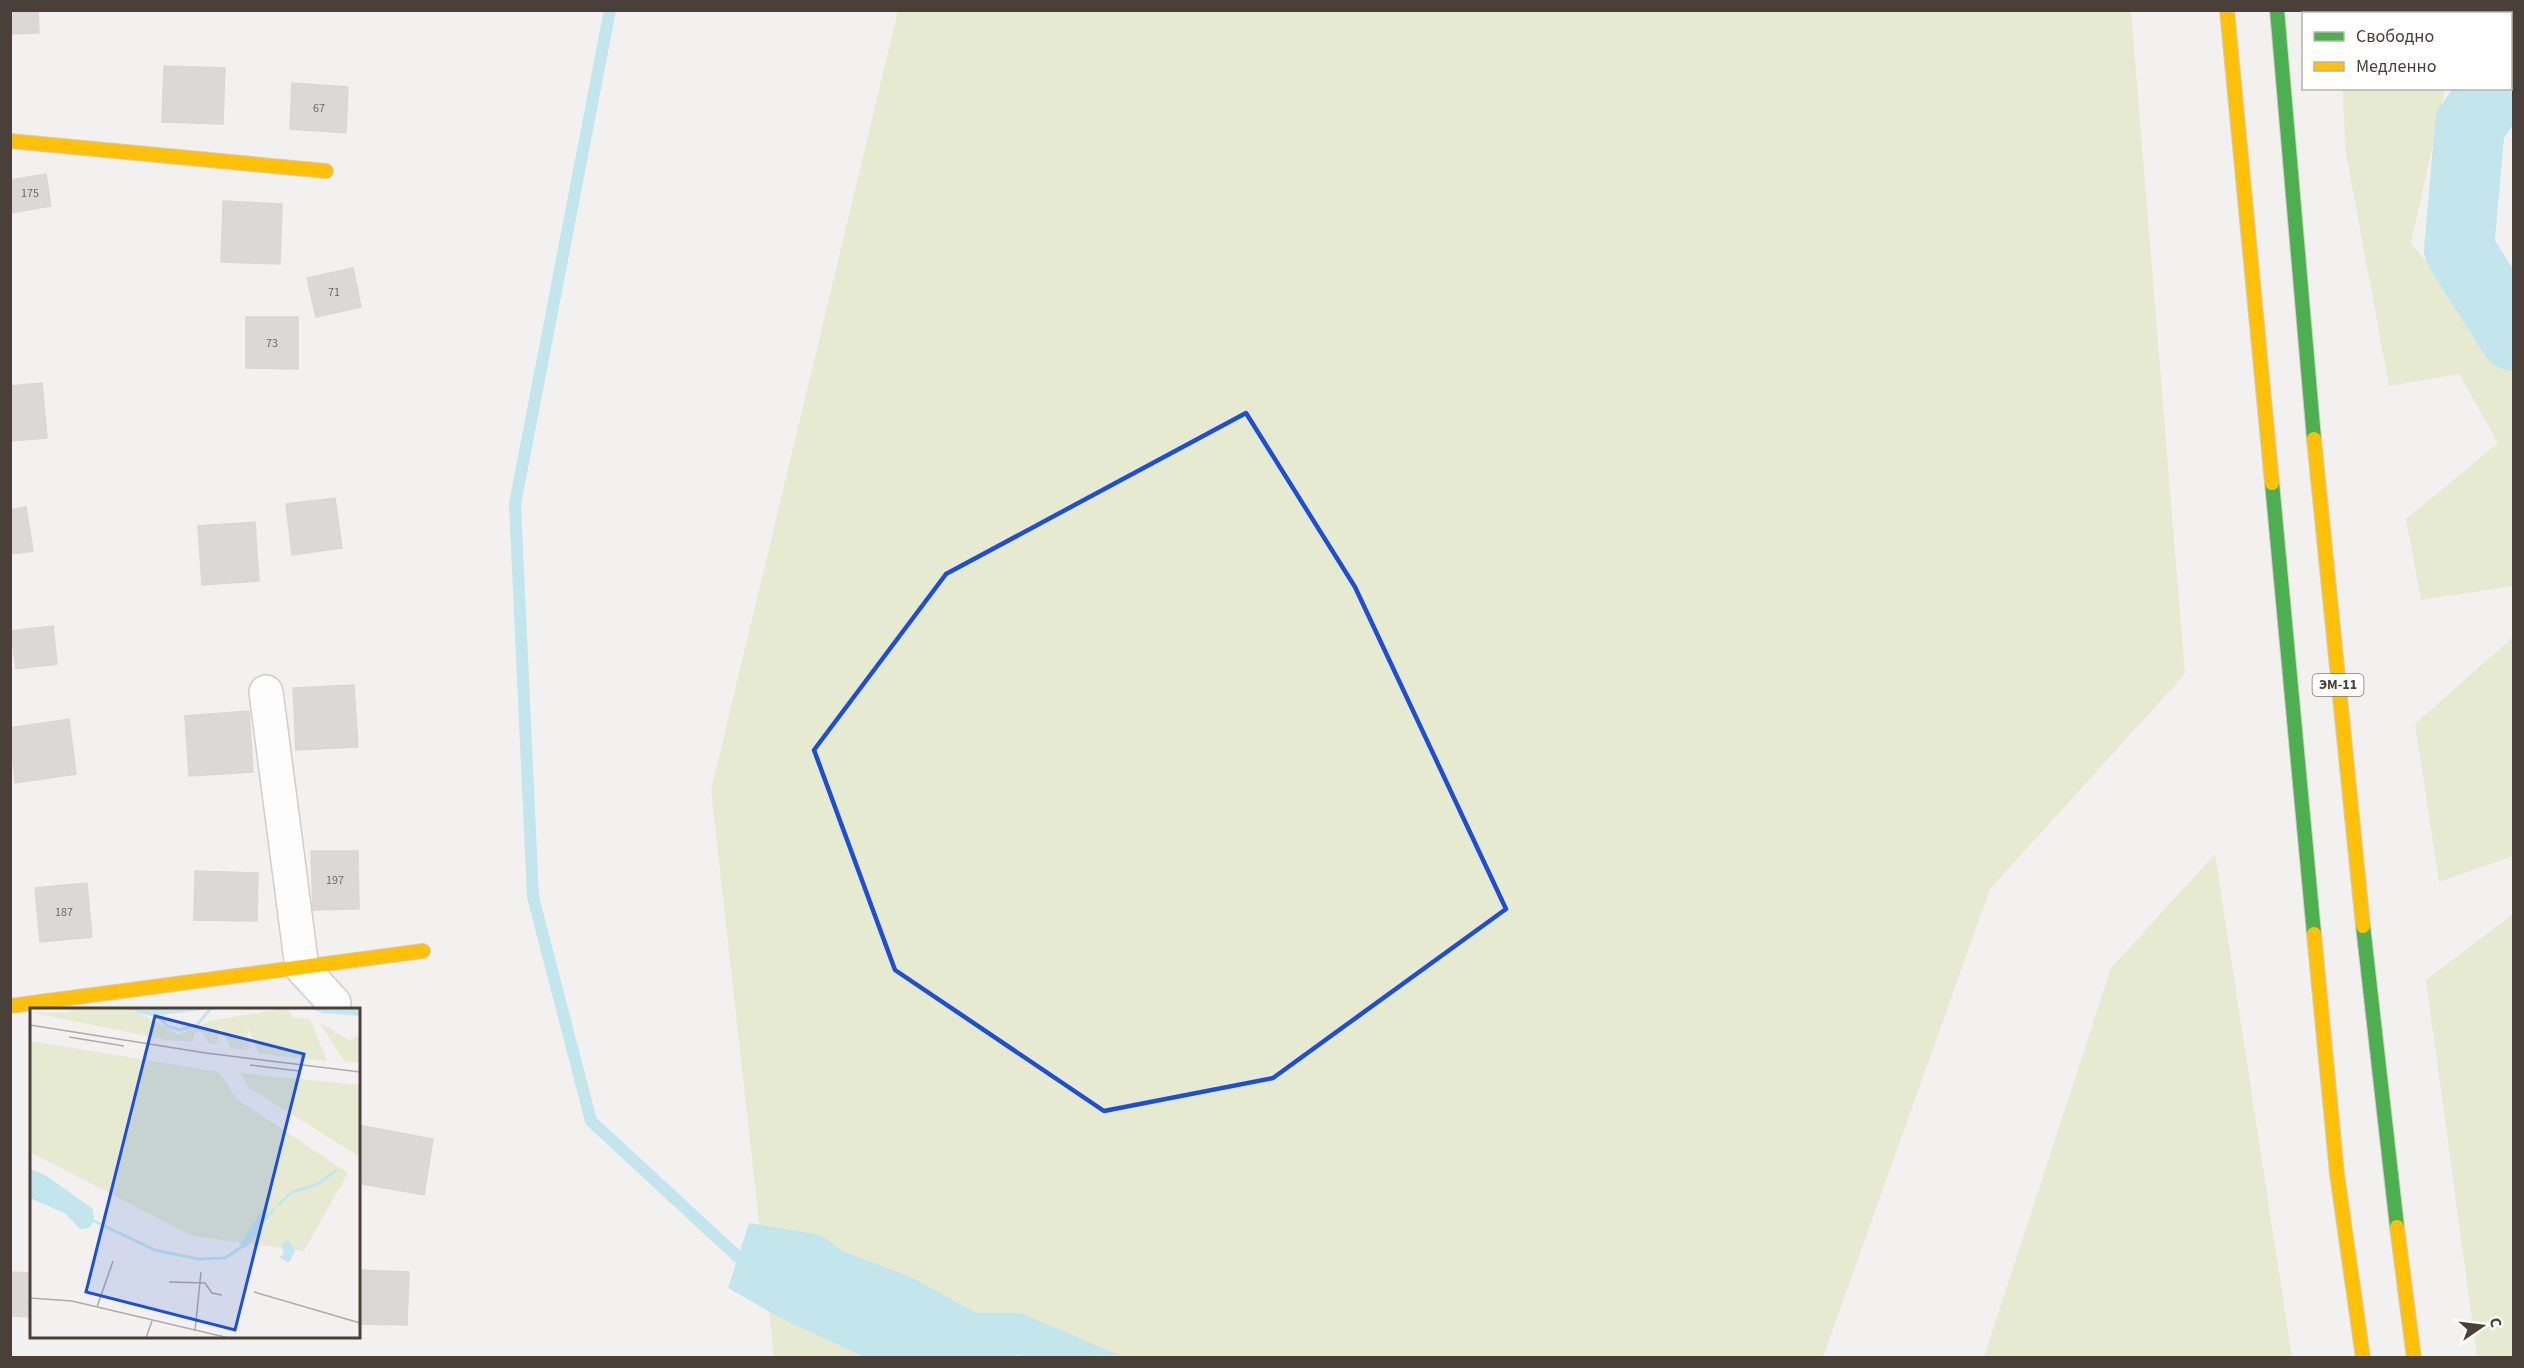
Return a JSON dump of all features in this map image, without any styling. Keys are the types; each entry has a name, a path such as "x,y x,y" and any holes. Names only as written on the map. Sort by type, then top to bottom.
{"main road":[{"name":"ЭМ-11","path":"2227,10 2334,1138 2363,1358"},
{"name":"ЭМ-11","path":"2277,10 2321,531 2390,1171 2414,1358"},
{"path":"10,141 326,171"},
{"path":"10,1006 423,951"}],"street":[{"path":"266,692 302,968 334,1003 332,1008"}],"highlighted area":[{"path":"1246,413 1355,587 1506,909 1273,1078 1104,1111 895,970 814,750 946,574"}],"green space":[{"path":"2339,10 2464,11 2463,12 2340,12"},
{"path":"898,11 2131,11 2185,674 1990,889 1823,1357 774,1357 711,790"},
{"path":"2343,90 2445,90 2411,243 2513,369 2513,586 2421,600 2406,519 2498,443 2459,374 2389,386 2345,148"},
{"path":"2513,637 2513,856 2439,882 2415,724"},
{"path":"2215,854 2292,1357 1984,1357 2111,968"},
{"path":"2513,914 2513,1357 2477,1357 2426,980"}],"water":[{"path":"749,1223 820,1235 845,1252 913,1278 976,1313 1021,1313 1119,1355 1031,1358 1013,1353 1019,1357 865,1357 784,1320 728,1288"}],"building":[{"path":"10,10 38,10 39,33 10,34"},
{"path":"164,66 225,68 223,124 162,122"},
{"path":"292,83 348,87 346,133 290,129"},
{"path":"46,174 51,206 10,213 10,180"},
{"path":"223,201 282,204 280,264 221,262"},
{"path":"353,268 361,307 316,317 307,278"},
{"path":"246,317 298,317 298,369 246,368"},
{"path":"42,383 47,438 10,441 10,386"},
{"path":"335,498 342,548 292,555 286,504"},
{"path":"26,507 33,551 10,554 10,510"},
{"path":"255,522 259,581 202,585 198,526"},
{"path":"53,626 57,664 16,669 11,631"},
{"path":"354,685 358,747 296,750 293,688"},
{"path":"249,711 253,772 189,776 185,716"},
{"path":"69,719 76,774 15,783 10,728"},
{"path":"311,851 358,851 359,909 313,910"},
{"path":"195,871 258,873 257,921 194,920"},
{"path":"87,883 92,937 40,942 35,888"},
{"path":"360,1125 433,1139 424,1195 360,1183"},
{"path":"360,1270 409,1272 407,1325 360,1324"},
{"path":"10,1272 30,1273 29,1317 10,1316"}],"waterway":[{"path":"610,10 515,504 533,897 591,1121 738,1257"},
{"path":"2496,90 2470,125 2459,249 2514,336"}],"traffic: fast":[{"path":"2277,10 2314,439"},
{"path":"2272,483 2314,934"},
{"path":"2363,926 2397,1227"}],"traffic: slow":[{"path":"2227,10 2272,483"},
{"path":"10,141 326,171"},
{"path":"2314,439 2363,926"},
{"path":"2314,934 2337,1174 2363,1358"},
{"path":"10,1006 423,951"},
{"path":"2397,1227 2414,1358"}]}
